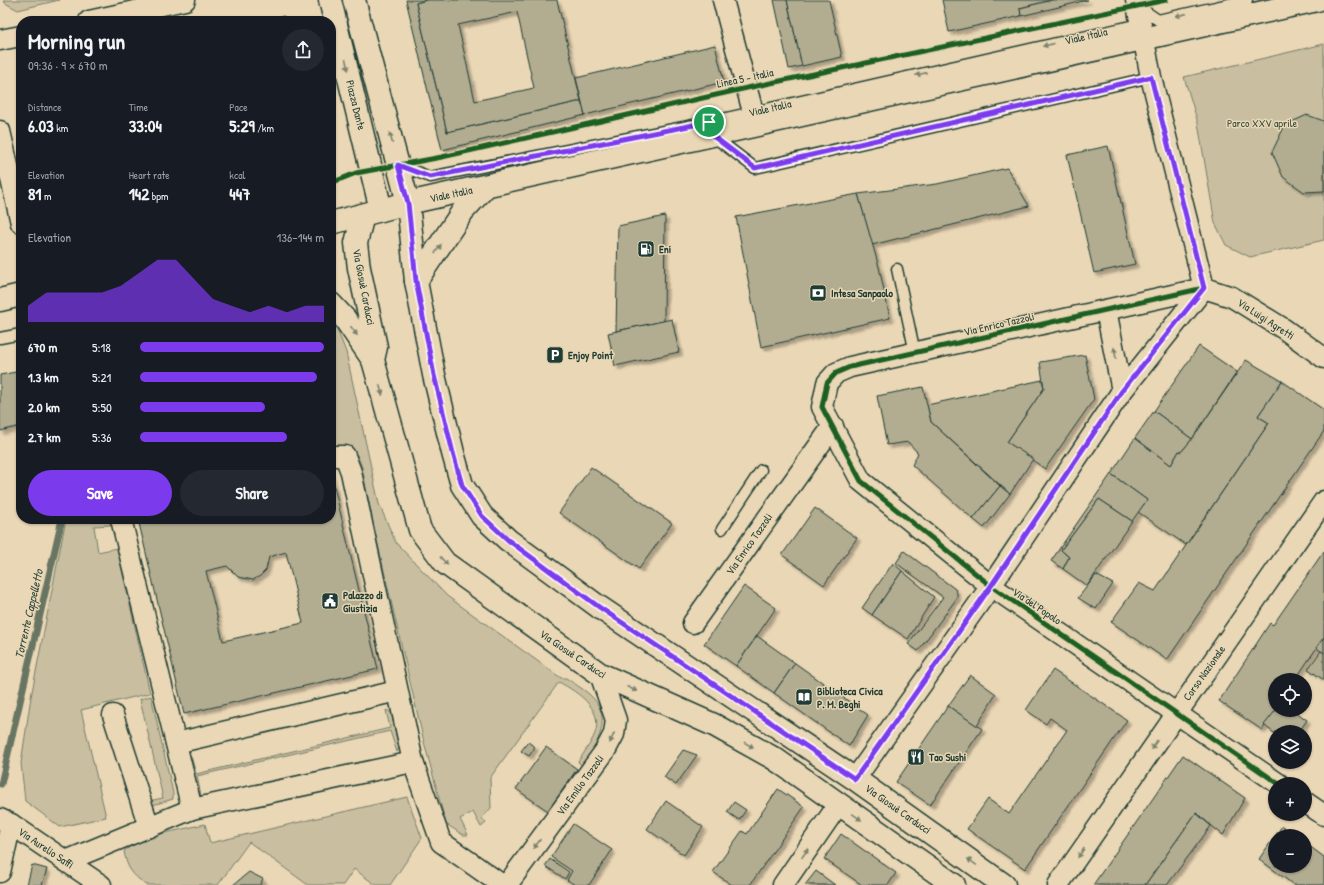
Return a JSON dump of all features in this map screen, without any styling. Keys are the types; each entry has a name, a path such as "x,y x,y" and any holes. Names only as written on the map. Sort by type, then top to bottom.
{"main road":[{"name":"Piazza Dante","path":"330,0 333,16"},
{"path":"354,0 408,203"},
{"name":"Viale Italia","path":"336,221 408,203 485,187 1140,17 1318,0"},
{"name":"Piazza Dante","path":"336,30 372,213"},
{"path":"416,281 464,211 485,187"},
{"name":"Via Giosuè Carducci","path":"408,203 416,281 434,375 462,485 482,516 508,540 606,611 855,779 1004,885"},
{"name":"Via Giosuè Carducci","path":"372,213 356,244 359,268 376,347 373,360"},
{"path":"0,300 16,296"},
{"name":"Via Giosuè Carducci","path":"336,309 345,319 373,360 420,530 445,564 600,674 714,725 775,759 838,805 954,885"}],"street":[{"path":"112,16 185,0"},
{"path":"723,0 753,112"},
{"path":"855,779 991,586 1122,391 1204,288 1151,77 1140,17"},
{"path":"0,40 16,37"},
{"path":"0,131 16,201"},
{"name":"Via Enrico Tazzoli","path":"822,407 827,383 836,372 1204,288"},
{"name":"Via Luigi Agretti","path":"1204,288 1232,297 1284,329 1324,358"},
{"path":"1106,310 1122,391"},
{"name":"Via del Popolo","path":"822,407 861,481 991,586 1269,777"},
{"name":"Via Enrico Tazzoli","path":"693,623 833,426"},
{"path":"336,456 345,456 351,472 413,762 437,834 442,842 502,885"},
{"name":"Corso Nazionale","path":"1058,885 1324,501"},
{"path":"123,524 192,809"},
{"name":"Via Emilio Tazzoli","path":"507,885 605,751 614,734 616,720 600,674"},
{"path":"176,743 397,691"},
{"path":"113,715 149,827"},
{"path":"66,861 192,809 413,762"},
{"path":"782,885 838,805"},
{"path":"1312,807 1324,815"},
{"path":"0,872 6,822"},
{"name":"Via Aurelio Saffi","path":"6,822 101,885"}],"lane":[{"path":"1140,17 1158,20 1247,0"},
{"name":"Viale Italia","path":"398,165 430,177 711,129 753,112 1140,17"},
{"path":"711,129 755,168 1151,77"},
{"path":"897,269 916,353"},
{"path":"0,338 16,335"},
{"path":"722,529 761,470"}],"green space":[{"path":"4,0 59,0 18,10 5,3"},
{"name":"Parco XXV aprile","path":"1324,44 1324,240 1250,257 1226,245 1215,223 1198,123 1184,77"},
{"path":"336,328 346,352 379,504 396,543 447,596 561,678 566,678 589,694 597,703 601,712 601,730 598,739 583,766 578,762 593,738 596,728 594,711 582,697 559,682 490,778 491,808 482,818 486,823 481,827 473,812 460,819 468,835 463,835 446,824 424,742 374,528 362,467 357,455 349,448 336,447"},
{"path":"65,524 110,524 94,526 98,552 117,548 150,693 81,710 106,817 60,827 25,801 21,763 31,697"},
{"path":"151,696 173,793 173,799 146,807 144,802 163,798 140,699"},
{"path":"386,710 391,712 399,748 397,752 390,731 197,776 201,795 198,796 188,754 191,756 196,774 390,728"},
{"path":"407,797 422,838 390,885 376,885 354,869 343,885 308,885 249,842 218,885 146,885 131,871 125,857 124,851 143,838 205,824 210,843"}],"building":[{"path":"406,0 427,0 416,3 447,132 581,101 585,115 442,150"},
{"path":"427,0 557,0 581,101 447,132 416,3","holes":["517,12 534,88 475,101 458,25"]},
{"path":"774,0 787,0 802,66 789,69"},
{"path":"787,0 829,0 842,57 802,66"},
{"path":"942,0 1052,0 1020,8 1021,16 949,32"},
{"path":"1052,0 1088,0 1021,16 1020,8"},
{"path":"715,45 724,82 585,115 576,78"},
{"path":"1307,115 1324,121 1324,191 1304,192 1283,177 1272,152 1285,125"},
{"path":"1108,146 1135,264 1094,273 1067,155"},
{"path":"1007,168 1029,206 872,245 858,194 937,184"},
{"name":"Intesa Sanpaolo","path":"858,194 879,267 890,318 761,347 736,217"},
{"path":"665,216 664,321 616,331 618,226"},
{"path":"672,319 679,352 615,366 608,333"},
{"path":"1199,346 1237,372 1192,439 1154,411"},
{"path":"1085,355 1094,399 1045,469 1007,442 1044,388 1040,362"},
{"path":"1246,360 1282,381 1258,416 1269,423 1186,545 1138,512 1147,500 1111,474 1135,438 1171,465 1179,451 1181,452 1192,439"},
{"path":"16,372 16,427 0,431 0,375"},
{"path":"1042,380 1044,388 1007,442 1033,459 1010,494 931,422 927,405"},
{"path":"1282,381 1324,410 1324,431 1167,660 1111,622 1139,583 1155,591 1269,423 1258,416"},
{"path":"923,387 931,422 1000,486 973,519 912,465 918,453 908,442 887,445 877,396"},
{"path":"1154,411 1192,439 1181,452 1179,451 1171,465 1135,438"},
{"path":"591,467 672,523 639,569 559,513"},
{"path":"1111,474 1147,500 1132,521 1099,499 1061,550 1069,557 1063,569 1051,561"},
{"path":"1000,486 1010,494 984,528 973,519"},
{"name":"Palazzo di Giustizia","path":"336,495 378,669 184,714 139,524 336,524","holes":["286,552 303,623 223,641 206,571 227,566 238,577 253,580 266,570 269,557"]},
{"path":"1099,499 1132,521 1087,586 1063,569 1069,557 1061,550"},
{"path":"815,508 857,538 824,585 782,555"},
{"path":"904,551 955,589 957,593 957,598 918,651 908,644 943,597 896,563"},
{"path":"1324,551 1324,637 1300,673 1268,673 1268,717 1271,717 1262,730 1219,701 1270,623 1273,625"},
{"path":"893,563 902,571 872,615 862,608"},
{"path":"902,571 934,597 908,639 872,615"},
{"path":"1096,575 1113,584 1096,609 1078,598"},
{"path":"744,586 776,608 736,666 704,644"},
{"path":"757,636 795,663 774,693 736,666"},
{"path":"1324,637 1324,653 1316,648"},
{"path":"1321,651 1324,653 1324,680 1308,669"},
{"path":"795,663 868,715 849,746 774,693"},
{"path":"1053,670 1127,720 1025,869 967,829 988,799 1009,814 1067,730 1050,718 1046,724 1026,710"},
{"path":"970,675 996,694 977,726 948,706"},
{"path":"948,706 982,729 930,805 896,782"},
{"path":"1270,717 1303,717 1307,720 1304,725 1268,725 1268,728 1264,725"},
{"path":"528,742 535,747 529,756 521,751"},
{"path":"546,747 577,769 548,811 516,789"},
{"path":"683,750 697,755 676,785 664,777"},
{"path":"1183,755 1245,798 1223,835 1196,813 1145,885 1093,885"},
{"path":"778,789 804,807 750,885 732,885 713,872 742,831 747,834"},
{"path":"666,801 703,827 684,855 647,829"},
{"path":"734,802 746,810 739,820 727,812"},
{"path":"1196,813 1211,826 1167,885 1145,885"},
{"path":"573,824 612,850 589,885 575,885 567,880 572,871 551,857"},
{"path":"841,834 896,873 888,885 862,885 824,859"},
{"path":"1268,846 1268,866 1259,859"},
{"path":"1312,848 1324,857 1324,885 1294,885 1278,873 1312,873"},
{"path":"550,859 569,872 565,879 545,866"},
{"path":"32,865 47,869 42,885 27,885"},
{"path":"816,871 835,885 805,885"},
{"path":"249,872 263,879 260,885 233,885"}],"waterway":[{"name":"Torrente Cappelletto","path":"1,784 61,524"}],"cycle path":[{"name":"Linea 5 - Italia","path":"336,181 356,173 442,157 747,88 1166,0"},
{"path":"1204,288 850,367 836,373 827,383 822,407 861,481 991,586 1269,777"}],"place":[{"name":"Eni","path":"646,249"},
{"name":"Intesa Sanpaolo","path":"818,293"},
{"name":"Enjoy Point","path":"555,355"},
{"name":"Palazzo di Giustizia","path":"330,601"},
{"name":"Biblioteca Civica P. M. Beghi","path":"804,697"},
{"name":"Tao Sushi","path":"916,757"}],"route":[{"path":"1151,77 1204,288 1122,391 991,586 855,779 599,607 508,540 482,516 462,485 434,375 416,281 408,203 398,165 430,177 709,122 713,136 755,168 1151,77"}]}
